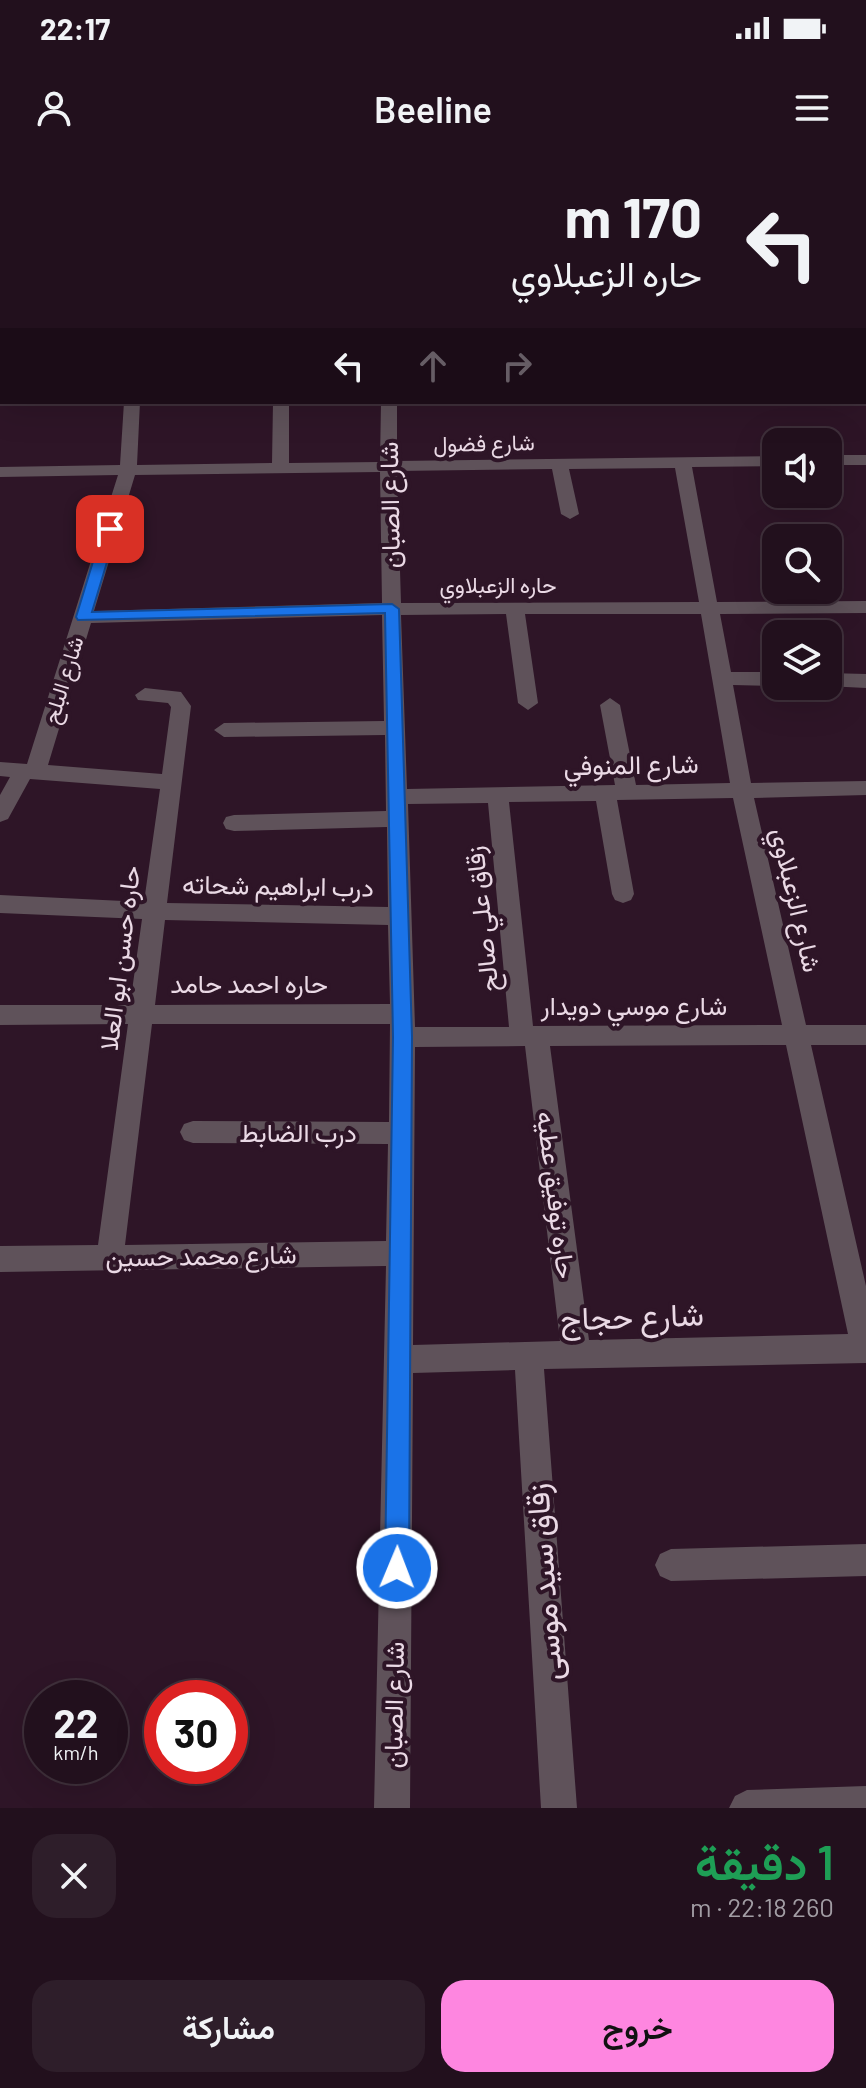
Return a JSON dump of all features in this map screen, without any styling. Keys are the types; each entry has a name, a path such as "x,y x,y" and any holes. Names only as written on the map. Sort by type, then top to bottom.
{"street":[{"name":"شارع البلح","path":"0,814 29,772 83,617 128,470 132,404"},
{"path":"280,469 281,404"},
{"name":"شارع الصبان","path":"389,404 403,1025 392,1808"},
{"path":"842,460 866,460"},
{"name":"شارع فضول","path":"0,472 762,461"},
{"name":"شارع الزعبلاوي","path":"683,462 742,791 866,1348"},
{"path":"559,464 570,514"},
{"name":"حاره الزعبلاوي","path":"83,617 392,609 866,607"},
{"path":"515,609 528,703"},
{"path":"721,678 762,679"},
{"path":"842,680 866,681"},
{"name":"حاره حسن ابو العلا","path":"110,1258 179,702 174,697 145,695"},
{"path":"610,705 623,894"},
{"path":"224,730 395,728"},
{"path":"0,769 171,782"},
{"name":"شارع المنوفي","path":"234,823 498,796 866,788"},
{"name":"زقاق علي صالح","path":"498,796 529,1036"},
{"name":"درب ابراهيم شحاته","path":"0,904 400,916"},
{"name":"حاره احمد حامد","path":"0,1015 141,1015 403,1025"},
{"name":"شارع موسي دويدار","path":"403,1025 529,1036 866,1035"},
{"name":"حاره توفيق عطيه","path":"529,1036 576,1354"},
{"name":"درب الضابط","path":"193,1132 403,1133"},
{"name":"شارع محمد حسين","path":"0,1259 401,1253"},
{"name":"شارع حجاج","path":"400,1359 866,1348"},
{"name":"زقاق سيد موسى","path":"529,1356 559,1808"},
{"path":"671,1565 866,1560"},
{"path":"747,1808 866,1804"}],"route":[{"path":"110,529 83,617 392,609 403,1037 397,1568"}]}
